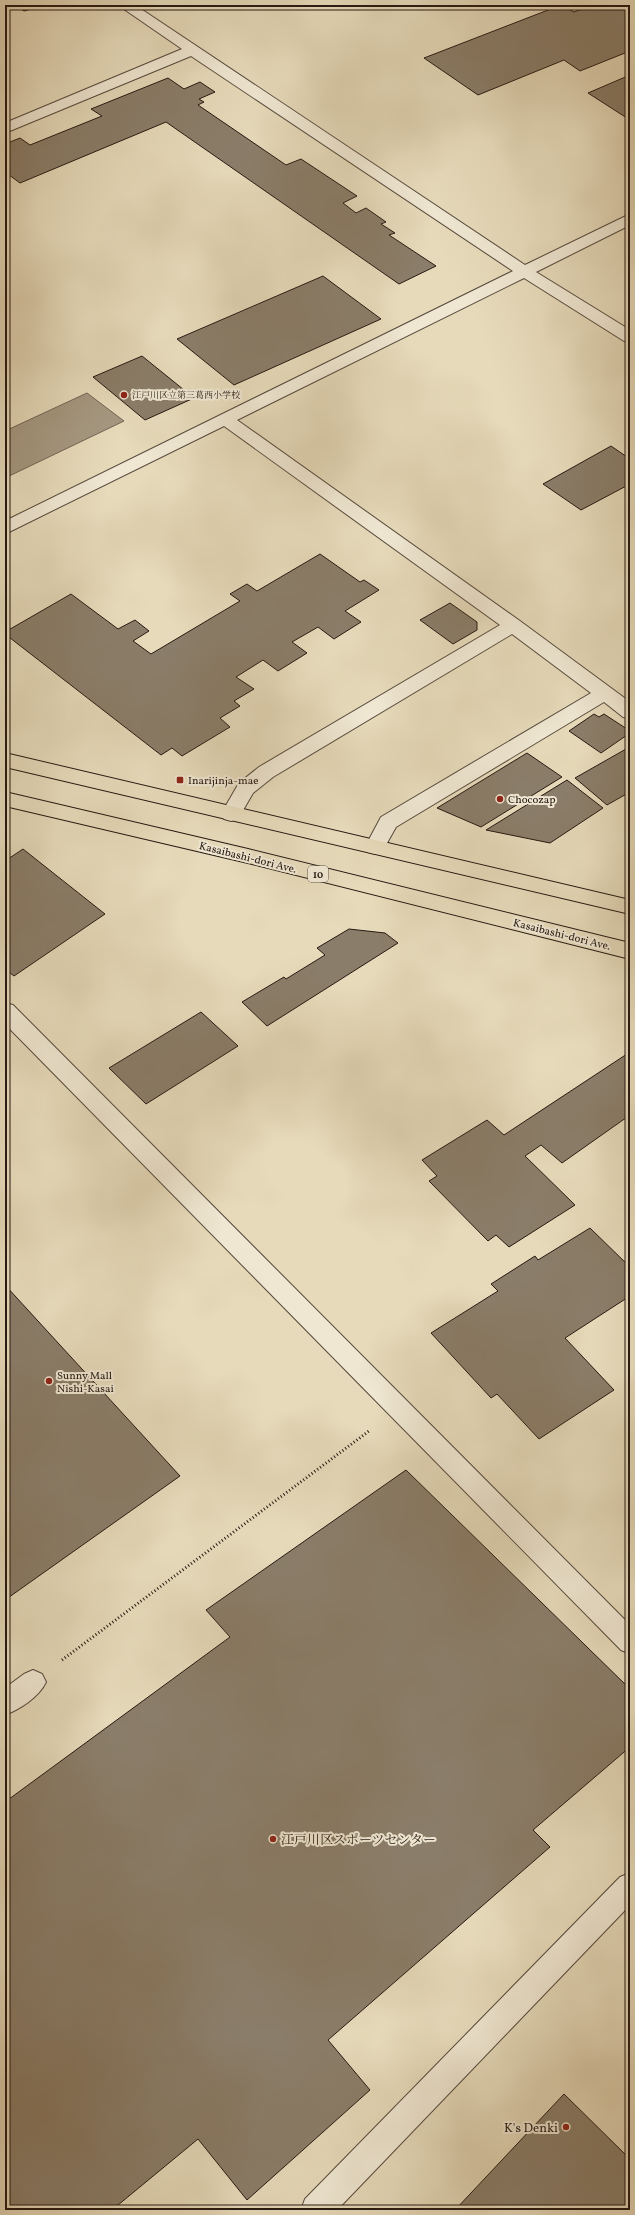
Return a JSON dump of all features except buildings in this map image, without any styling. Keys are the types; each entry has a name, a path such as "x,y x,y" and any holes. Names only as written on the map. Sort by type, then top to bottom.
{"main road":[{"path":"5,760 630,907"},
{"name":"Kasaibashi-dori Ave.","path":"5,799 248,856 630,951"}],"street":[{"path":"125,5 524,271 630,337"},
{"path":"5,128 193,50"},
{"path":"5,528 630,219"},
{"path":"225,419 513,625 630,712"},
{"path":"231,814 246,788 266,772 513,625"},
{"path":"375,847 388,822 604,694"},
{"path":"5,1011 630,1642"},
{"path":"5,1703 33,1682"},
{"path":"316,2210 630,1886"}],"path":[{"path":"33,1682 399,1409"}],"shaded area":[{"path":"87,393 124,421 5,478 5,431"}],"place":[{"name":"江戸川区立第三葛西小学校","path":"124,395"},
{"name":"Inarijinja-mae","path":"180,780"},
{"name":"Chocozap","path":"500,799"},
{"name":"Sunny Mall Nishi-Kasai","path":"49,1381"},
{"name":"江戸川区スポーツセンター","path":"273,1839"},
{"name":"K's Denki","path":"566,2127"}]}
